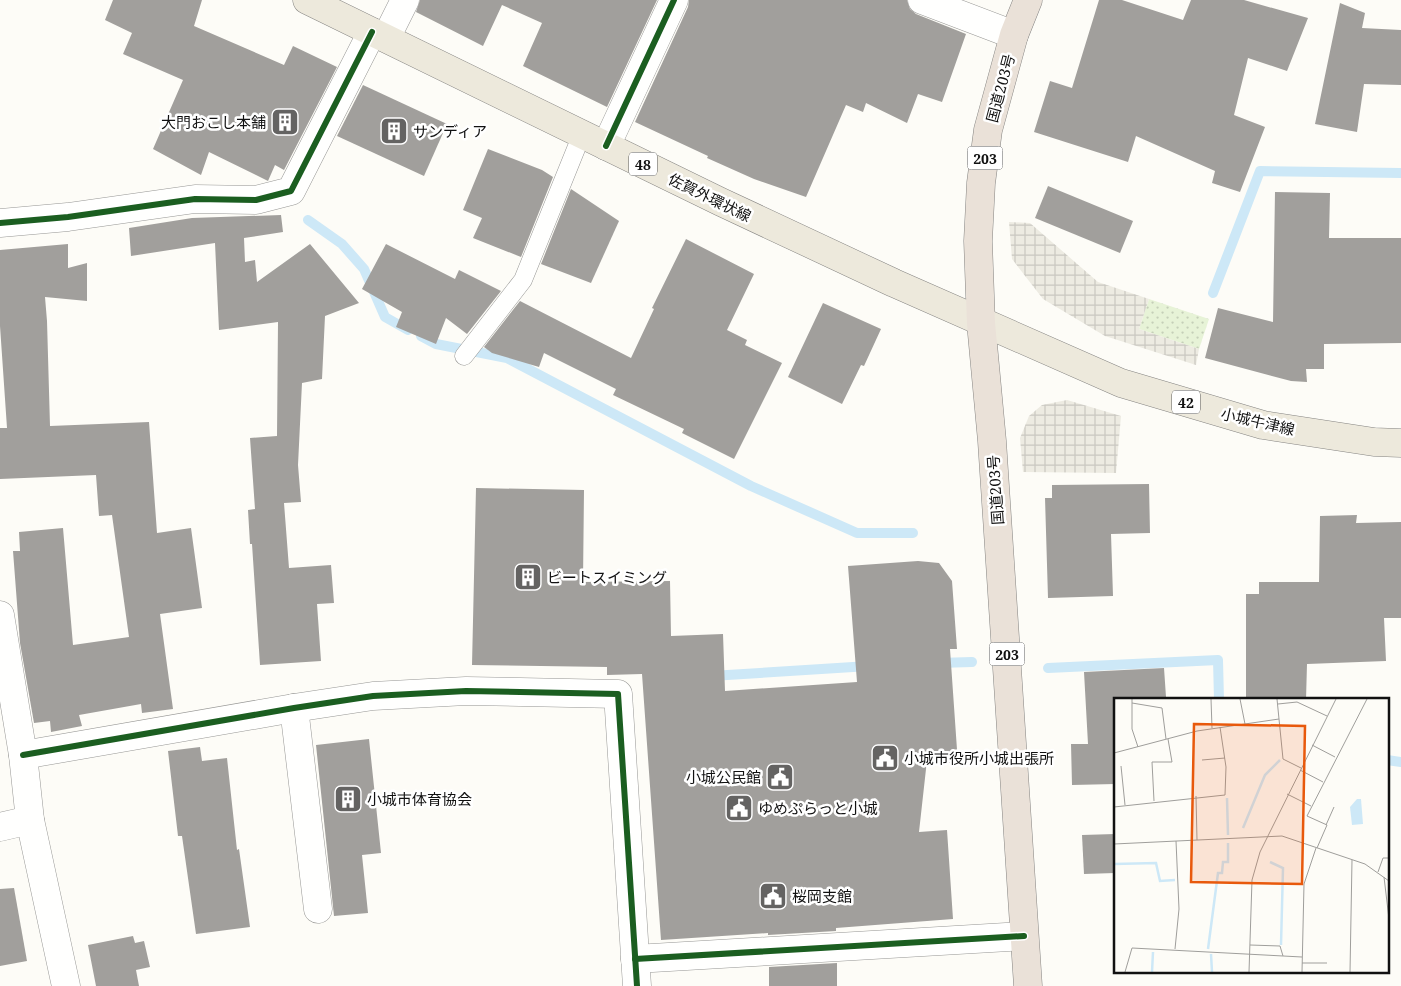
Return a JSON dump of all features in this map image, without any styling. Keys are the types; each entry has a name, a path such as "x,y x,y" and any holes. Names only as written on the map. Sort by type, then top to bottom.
{"highway":[{"name":"国道203号","path":"1028,0 1014,35 988,130 981,184 978,241 981,322 992,441 1028,986"}],"main road":[{"name":"佐賀外環状線","path":"307,0 755,218 981,322"},
{"name":"小城牛津線","path":"981,322 1121,383 1263,425 1374,442 1401,443"}],"street":[{"path":"0,223 68,217 195,199 256,200 291,192 379,35 405,0"},
{"path":"606,146 674,0"},
{"path":"922,0 1014,35"},
{"path":"0,615 23,755 30,820 66,986"},
{"path":"23,755 373,696 457,692 618,694 637,986"},
{"path":"294,708 318,909"},
{"path":"0,827 30,820"},
{"path":"635,959 1024,936"}],"lane":[{"path":"464,356 523,280 582,134"}],"green space":[{"path":"1149,299 1209,319 1199,349 1139,329"}],"shaded area":[{"path":"1009,222 1030,223 1098,282 1149,299 1139,329 1199,349 1196,365 1105,336 1043,299 1012,259"},
{"path":"1067,400 1121,416 1116,473 1023,472 1020,438 1029,416 1042,405"}],"building":[{"path":"113,0 202,0 194,26 284,65 293,46 337,67 284,170 275,165 268,181 209,152 201,175 153,149 183,80 123,54 132,33 105,20"},
{"path":"420,0 657,0 607,107 523,66 542,23 502,5 483,46 416,12"},
{"path":"689,0 907,0 910,9 916,14 966,34 942,102 918,94 907,123 866,103 863,112 846,105 806,197 754,179 635,122 688,7"},
{"path":"1099,0 1122,0 1183,20 1191,0 1244,0 1308,18 1287,71 1248,58 1234,115 1265,127 1240,192 1212,183 1215,171 1136,136 1128,162 1034,132 1050,81 1072,88"},
{"path":"1340,3 1365,13 1362,28 1401,30 1401,85 1364,84 1357,132 1315,124"},
{"name":"サンディア","path":"363,85 447,124 424,176 337,136"},
{"path":"488,149 542,170 553,177 521,257 473,238 482,218 463,210"},
{"path":"1048,186 1133,221 1120,253 1035,218"},
{"path":"571,189 619,221 591,283 541,264"},
{"path":"1275,192 1330,193 1329,238 1401,238 1401,343 1324,344 1324,369 1306,369 1307,382 1291,381 1205,358 1218,308 1273,322"},
{"path":"281,215 283,232 244,238 245,262 255,260 257,282 310,244 359,303 325,316 322,379 302,383 298,465 301,502 284,503 289,568 331,565 334,603 317,604 321,661 260,665 248,510 255,509 250,438 277,436 278,322 219,330 215,243 131,256 129,228 192,218"},
{"path":"686,239 754,274 727,330 747,340 745,345 782,363 734,459 682,433 684,429 613,395 616,389 544,353 539,367 492,353 484,347 520,301 631,358 654,309 652,308"},
{"path":"68,244 68,268 87,263 87,301 45,297 50,426 149,422 157,533 191,528 202,608 160,614 173,709 142,713 141,704 79,715 82,726 51,732 50,721 34,723 20,643 13,551 20,551 19,532 63,528 73,645 129,637 112,515 99,516 96,475 0,479 0,428 7,428 0,326 0,250"},
{"path":"386,244 455,279 459,270 501,291 467,334 446,318 436,344 396,327 402,312 362,289"},
{"path":"823,303 881,329 864,366 861,365 842,404 788,377"},
{"path":"1149,484 1150,533 1111,534 1113,596 1048,598 1045,498 1052,498 1052,485"},
{"path":"476,488 584,490 583,582 670,581 671,636 723,634 725,691 857,682 848,566 918,561 939,563 952,581 957,649 950,649 958,764 927,760 919,832 947,830 953,919 836,928 836,931 661,940 642,674 607,675 607,667 472,665"},
{"path":"1357,515 1356,523 1401,522 1401,618 1384,618 1386,661 1307,664 1306,698 1246,698 1246,594 1259,594 1259,582 1319,582 1320,516"},
{"path":"1164,668 1166,697 1114,698 1114,784 1072,785 1071,744 1088,744 1084,672"},
{"name":"小城市体育協会","path":"369,739 381,853 362,855 368,913 334,916 316,745"},
{"path":"200,747 202,761 227,758 237,850 239,849 250,927 196,934 182,836 178,836 168,751"},
{"path":"1114,834 1114,873 1084,874 1082,835"},
{"path":"14,888 27,961 0,966 0,889"},
{"path":"133,936 135,943 144,941 150,967 136,970 139,986 96,986 88,945"},
{"path":"837,963 837,986 769,986 769,967"}],"waterway":[{"path":"1213,293 1260,171 1401,173"},
{"path":"308,220 342,244 364,269 385,317 408,330"},
{"path":"421,336 436,344 507,358 751,486 857,533 913,533"},
{"path":"1048,668 1218,660 1219,698"},
{"path":"938,663 972,662"},
{"path":"711,676 869,666"},
{"path":"1388,760 1401,762"}],"cycle path":[{"path":"606,146 674,0"},
{"path":"0,223 68,217 195,199 256,200 291,191 372,32"},
{"path":"23,755 373,696 466,691 618,694 637,986"},
{"path":"635,959 1024,936"}],"place":[{"name":"大門おこし本舗","path":"285,122"},
{"name":"サンディア","path":"394,131"},
{"name":"ビートスイミング","path":"528,577"},
{"name":"小城市役所小城出張所","path":"885,758"},
{"name":"小城公民館","path":"780,777"},
{"name":"小城市体育協会","path":"348,799"},
{"name":"ゆめぷらっと小城","path":"739,808"},
{"name":"桜岡支館","path":"773,896"}]}
